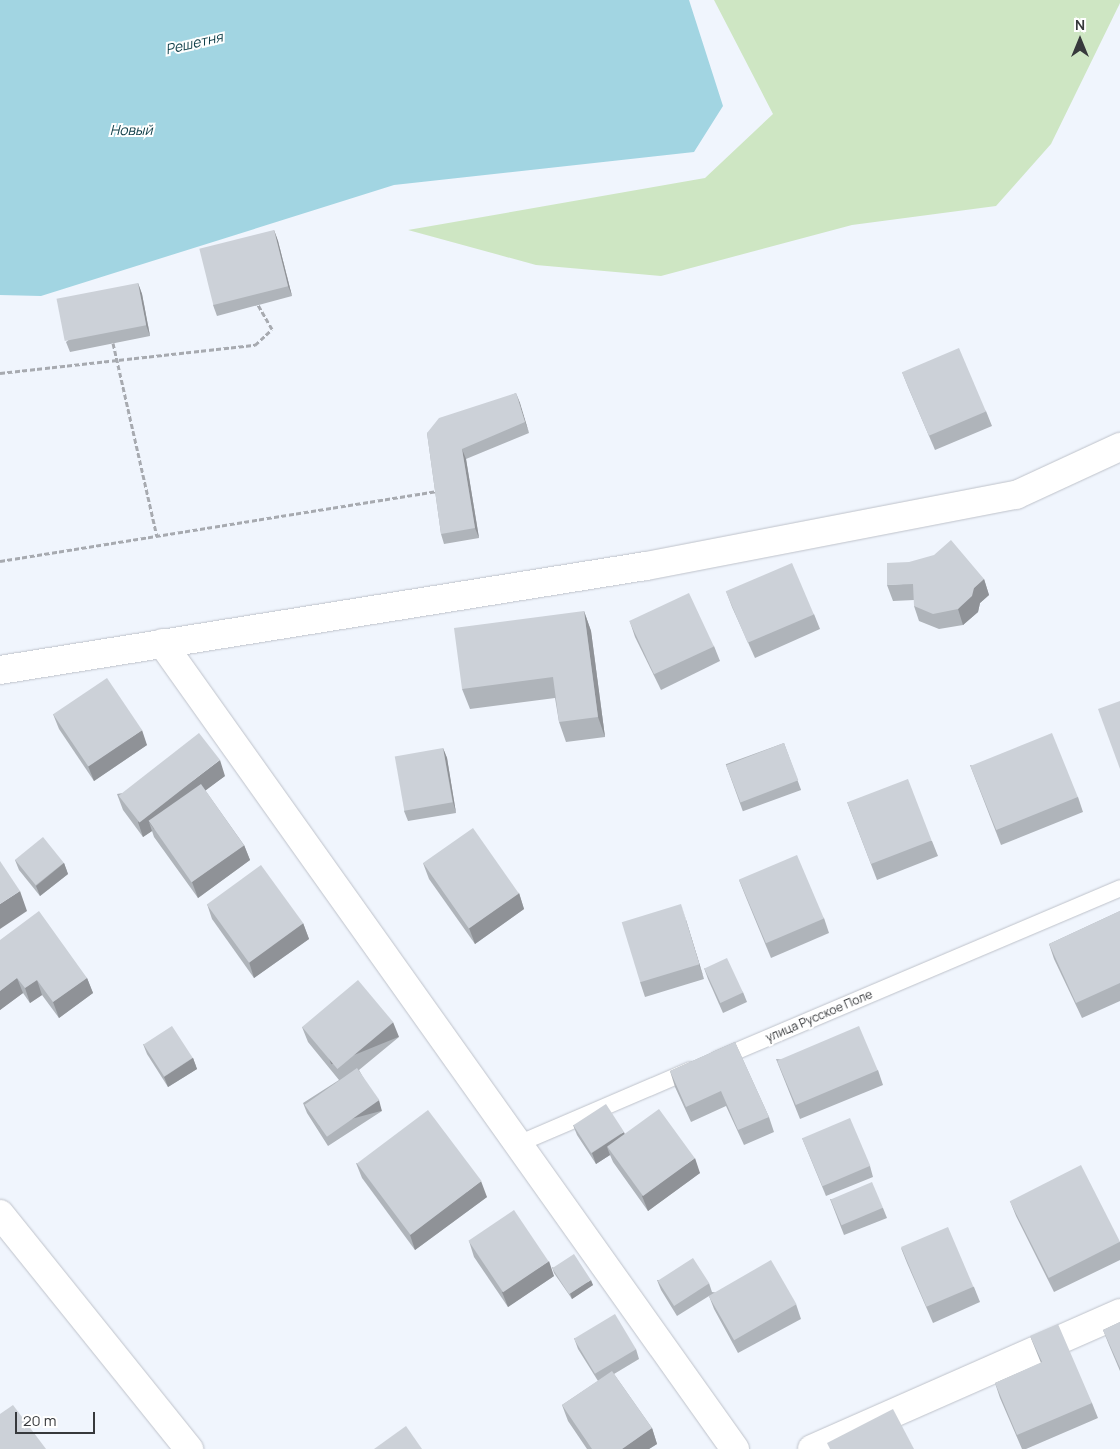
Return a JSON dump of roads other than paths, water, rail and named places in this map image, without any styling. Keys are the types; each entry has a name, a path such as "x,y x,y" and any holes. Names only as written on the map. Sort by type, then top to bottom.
{"street":[{"path":"0,670 646,566 1016,494 1120,447"},
{"path":"162,643 735,1449"},
{"path":"0,1214 188,1449"},
{"path":"812,1449 1120,1313"}],"lane":[{"name":"улица Русское Поле","path":"518,1144 1120,888"}],"water":[{"name":"Новый","path":"0,0 689,0 723,106 694,152 394,185 41,296 0,295"}],"water label":[{"name":"Решетня","path":"194,43"}]}
